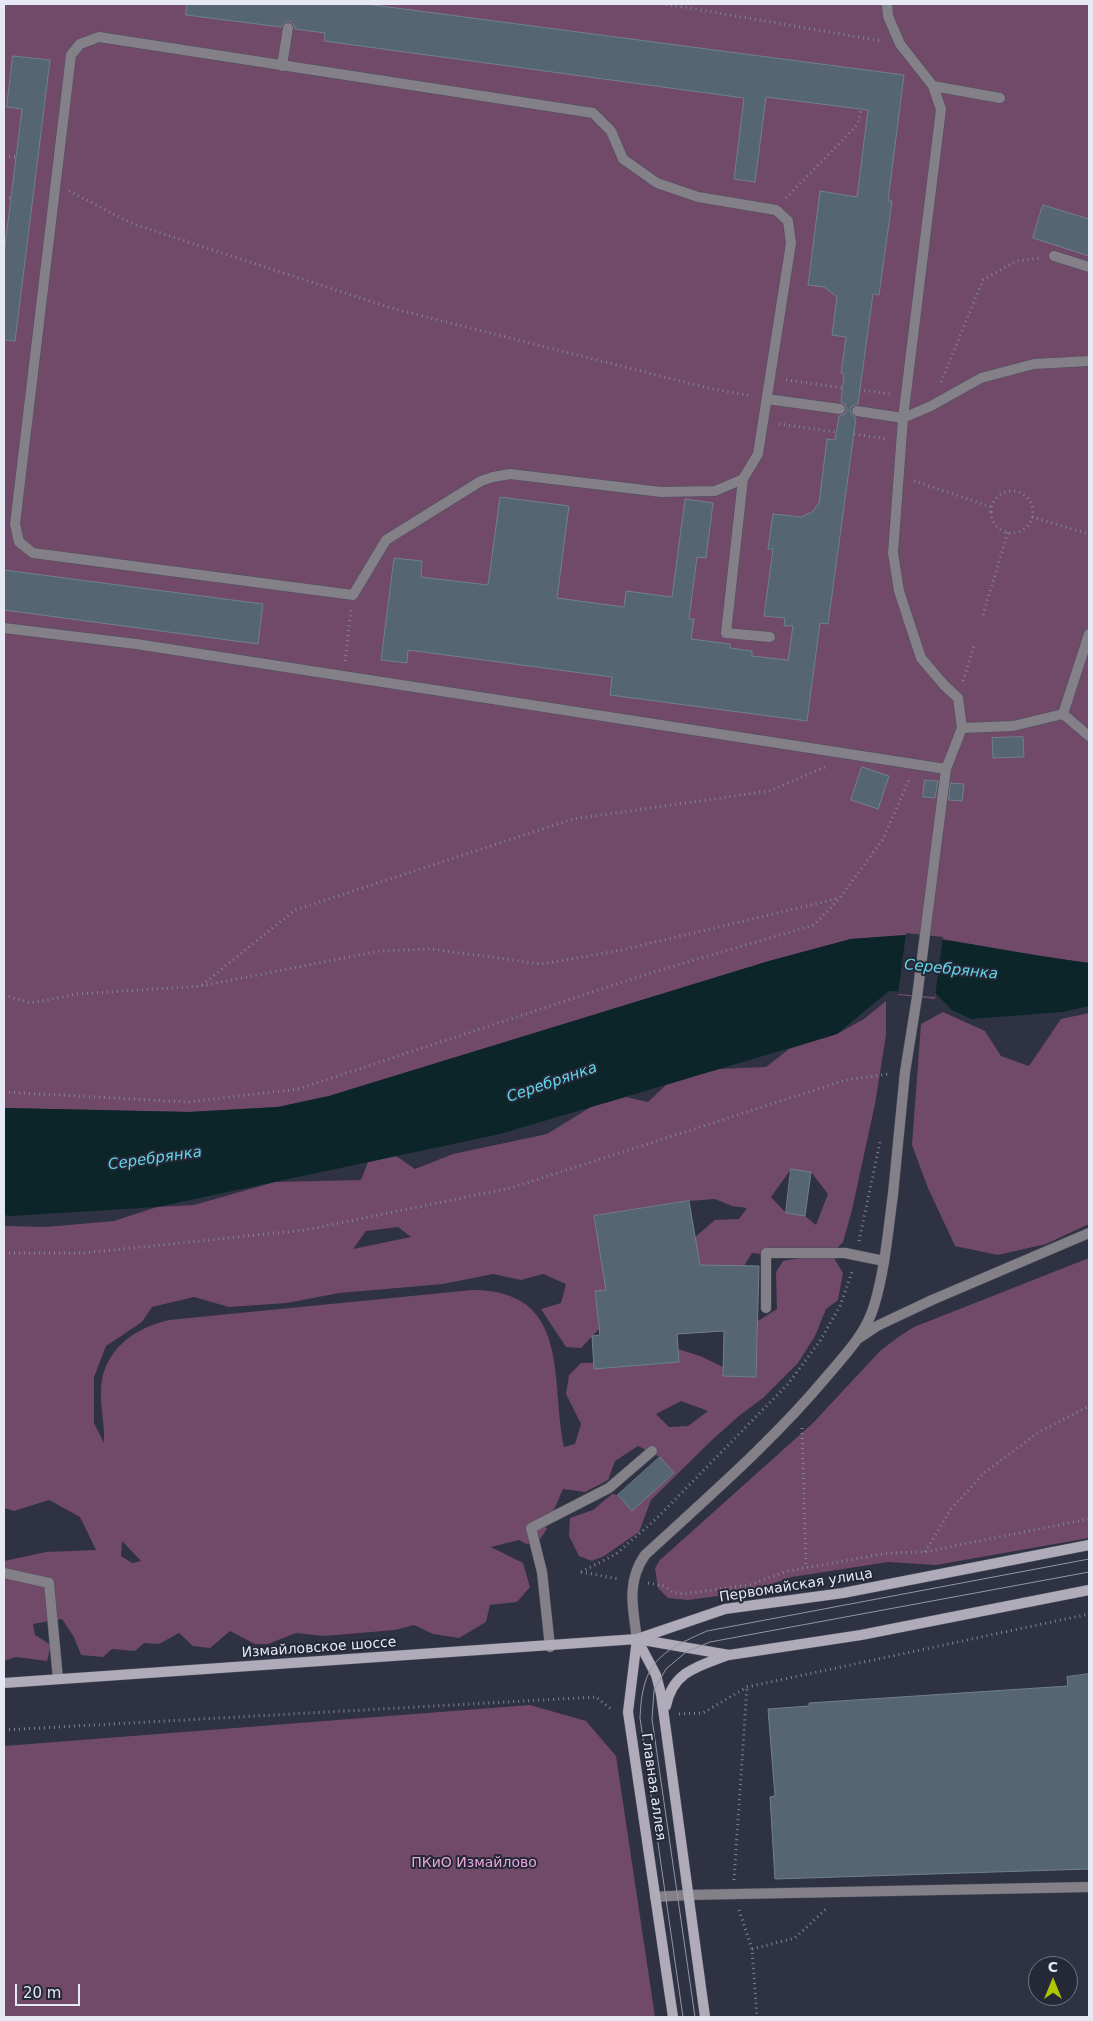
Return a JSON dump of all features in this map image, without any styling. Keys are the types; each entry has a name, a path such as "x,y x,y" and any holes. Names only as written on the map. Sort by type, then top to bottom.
{"main road":[{"name":"Первомайская улица","path":"637,1639 725,1609 843,1593 1089,1545"},
{"path":"637,1639 729,1655 861,1635 1089,1590"},
{"name":"Измайловское шоссе","path":"4,1683 550,1647 637,1639"},
{"name":"Главная аллея","path":"637,1639 656,1676 665,1713 704,2017"},
{"name":"Главная аллея","path":"637,1639 628,1712 673,2017"},
{"name":"Главная аллея","path":"665,1713 669,1693 685,1673 693,1668 729,1655"}],"street":[{"path":"637,1639 632,1593 637,1567 641,1561 758,1452 801,1407 858,1339 874,1307 884,1261 893,1194 905,1072 917,997 946,769 962,728 958,698 921,658 899,591 893,553 906,396 941,109 933,86 900,44 888,16 887,4"},
{"path":"282,66 288,28"},
{"path":"743,479 715,491 661,492 510,474 493,477 481,482 386,540 353,595 33,553 19,542 15,524 71,55 80,44 99,37 593,113 611,131 623,159 656,183 698,196 776,210 788,221 791,243 758,454 743,479 726,633 770,637"},
{"path":"933,86 1000,98"},
{"path":"1054,256 1089,267"},
{"path":"857,411 904,418 931,406 981,378 1034,364 1089,361"},
{"path":"767,399 840,409"},
{"path":"4,628 136,644 946,769"},
{"path":"1063,714 1089,634"},
{"path":"962,728 1014,726 1063,714"},
{"path":"1063,714 1089,736"},
{"path":"858,1339 876,1326 932,1300 1089,1233"},
{"path":"766,1308 766,1253 802,1252 855,1255 884,1261"},
{"path":"550,1647 542,1572 531,1528 609,1488 652,1451"},
{"path":"4,1573 49,1583 58,1680"},
{"path":"655,1897 1089,1887"}],"path":[{"path":"666,4 900,44"},
{"path":"776,210 858,124 860,109"},
{"path":"4,156 16,158"},
{"path":"55,184 133,224 391,308 704,387 767,399"},
{"path":"4,197 11,198"},
{"path":"931,406 983,280 1016,261 1054,256"},
{"path":"770,378 843,388"},
{"path":"860,390 906,396"},
{"path":"764,422 836,432"},
{"path":"854,434 903,441"},
{"path":"900,477 992,507"},
{"path":"1011,491 1018,492 1032,504 1032,517 1025,528 1020,531 1008,532 1002,530 993,520 992,507 999,496 1011,491"},
{"path":"1032,517 1089,534"},
{"path":"983,615 1008,532"},
{"path":"343,676 353,595"},
{"path":"958,698 974,646"},
{"path":"201,986 295,910 573,819 770,791 852,756"},
{"path":"4,1092 188,1102 298,1089 650,973 814,925 840,898 883,840 916,765"},
{"path":"4,995 31,1003 77,994 201,986 380,952 431,949 542,964 622,950 840,898"},
{"path":"889,1083 891,1066"},
{"path":"4,1252 84,1252 305,1230 511,1188 846,1080 890,1074"},
{"path":"581,1572 616,1554 656,1519 788,1384 820,1341 840,1306 854,1268 855,1255 875,1173 881,1137"},
{"path":"924,1552 951,1509 984,1473 1039,1432 1089,1406"},
{"path":"801,1407 806,1568"},
{"path":"683,1594 749,1585 806,1568 888,1553 924,1552 1089,1519"},
{"path":"678,1714 703,1713 747,1688 1089,1614"},
{"path":"747,1688 734,1894 752,1950 757,2017"},
{"path":"4,1730 596,1697 617,1712"},
{"path":"752,1950 794,1938 844,1892"}],"green space":[{"path":"4,4 1089,4 1089,963 1031,955 943,939 935,999 898,995 906,935 851,939 769,961 329,1096 278,1107 189,1112 4,1108"},
{"path":"886,1001 886,1035 875,1104 852,1210 843,1242 838,1247 835,1260 843,1273 838,1300 826,1309 815,1336 798,1363 763,1398 712,1440 651,1500 639,1532 604,1556 592,1561 579,1556 569,1536 570,1518 593,1510 612,1494 618,1495 632,1510 674,1473 660,1457 638,1446 615,1461 608,1480 585,1492 563,1489 553,1512 544,1524 547,1529 538,1542 526,1544 519,1540 491,1547 523,1563 530,1587 517,1602 490,1605 486,1622 459,1638 433,1634 414,1625 395,1630 324,1636 296,1633 268,1644 255,1644 230,1631 210,1648 193,1646 179,1633 159,1644 144,1643 135,1651 112,1649 103,1657 81,1655 74,1637 62,1619 33,1624 35,1635 51,1645 47,1661 16,1657 4,1661 4,1561 46,1552 96,1550 80,1517 49,1500 14,1511 4,1508 4,1226 46,1227 114,1221 157,1207 194,1205 275,1182 361,1180 368,1162 396,1156 415,1169 453,1154 547,1134 591,1107 626,1097 648,1102 666,1085 718,1069 766,1067 789,1049 837,1034 864,1019","holes":["791,1169 811,1172 828,1194 816,1225 805,1216 786,1213 771,1197","715,1199 732,1206 747,1208 739,1219 715,1220 695,1237 604,1273 595,1216 689,1201","398,1227 411,1237 353,1249 366,1231","752,1253 801,1258 783,1261 776,1272 777,1309 758,1321 756,1377 723,1376 723,1367 700,1356 678,1349 679,1362 594,1369 594,1363 581,1363 569,1375 566,1394 581,1424 575,1444 564,1447 555,1368 550,1343 541,1322 527,1305 504,1294 472,1290 169,1320 156,1324 133,1335 123,1343 114,1352 108,1363 103,1375 101,1389 104,1443 94,1423 94,1377 106,1346 142,1322 152,1307 194,1297 229,1307 287,1303 339,1293 443,1284 493,1274 521,1280 543,1274 566,1284 561,1303 541,1309 566,1347 581,1348 599,1329 595,1292 725,1281 744,1266","681,1401 708,1411 688,1426 669,1427 656,1414","122,1541 141,1561 132,1563 121,1556"]},
{"path":"943,1012 985,1031 1001,1056 1029,1066 1061,1019 1089,1013 1089,1224 1046,1244 998,1255 955,1246 928,1188 912,1145 921,1024"},
{"path":"1089,1258 1089,1538 936,1565 888,1562 792,1577 748,1592 688,1600 668,1598 658,1588 655,1568 660,1560 813,1423 880,1351 914,1327"},
{"name":"ПКиО Измайлово","path":"530,1705 586,1721 616,1756 655,2017 4,2017 4,1746"}],"water":[{"name":"Серебрянка","path":"906,935 1089,963 1089,1006 1063,1012 971,1019 952,1010 935,993 889,991 837,1034 500,1134 157,1207 4,1215 4,1108 189,1112 278,1107 329,1096 769,961 851,939"}],"pier":[{"path":"906,933 943,937 935,997 898,994"}],"building":[{"path":"187,4 366,4 904,75 888,201 892,201 879,295 873,294 858,404 852,406 850,410 851,414 856,418 828,624 820,623 807,721 610,695 612,677 408,650 407,663 381,660 394,558 422,561 421,577 488,585 500,497 569,506 557,598 624,607 626,591 672,597 685,499 713,503 706,558 697,557 689,619 694,619 691,639 730,644 730,648 752,651 752,656 788,660 793,626 784,626 785,618 764,616 773,549 768,549 773,514 801,517 812,512 819,503 827,439 835,440 839,416 845,414 847,409 845,404 841,402 844,374 841,373 846,337 832,335 837,297 824,287 808,285 820,191 857,197 868,110 766,97 755,182 734,179 744,98 324,41 325,33 295,29 290,21 285,22 281,27 186,15"},
{"path":"13,56 50,60 15,341 4,340 4,254 22,109 7,107"},
{"path":"1043,205 1089,219 1089,256 1033,238"},
{"path":"4,570 263,604 258,644 4,610"},
{"path":"1023,737 1024,757 993,758 992,738"},
{"path":"862,767 889,776 878,809 851,800"},
{"path":"925,780 938,781 935,798 923,797"},
{"path":"951,783 964,784 962,801 949,800"},
{"path":"791,1169 811,1172 805,1216 786,1213"},
{"path":"689,1201 700,1265 759,1266 756,1377 723,1376 724,1331 677,1334 679,1362 594,1369 592,1336 600,1335 595,1291 606,1290 594,1216"},
{"path":"660,1457 674,1473 632,1511 618,1495"},
{"path":"1089,1674 1089,1869 775,1879 770,1797 775,1796 768,1709 809,1706 809,1703 1068,1686 1067,1677"}],"tram line":[{"path":"683,2017 640,1718 641,1699 645,1684 649,1672 656,1662 665,1653 707,1631 1089,1559"},
{"path":"695,2017 652,1719 654,1690 666,1669 686,1652 710,1642 1089,1572"}]}
